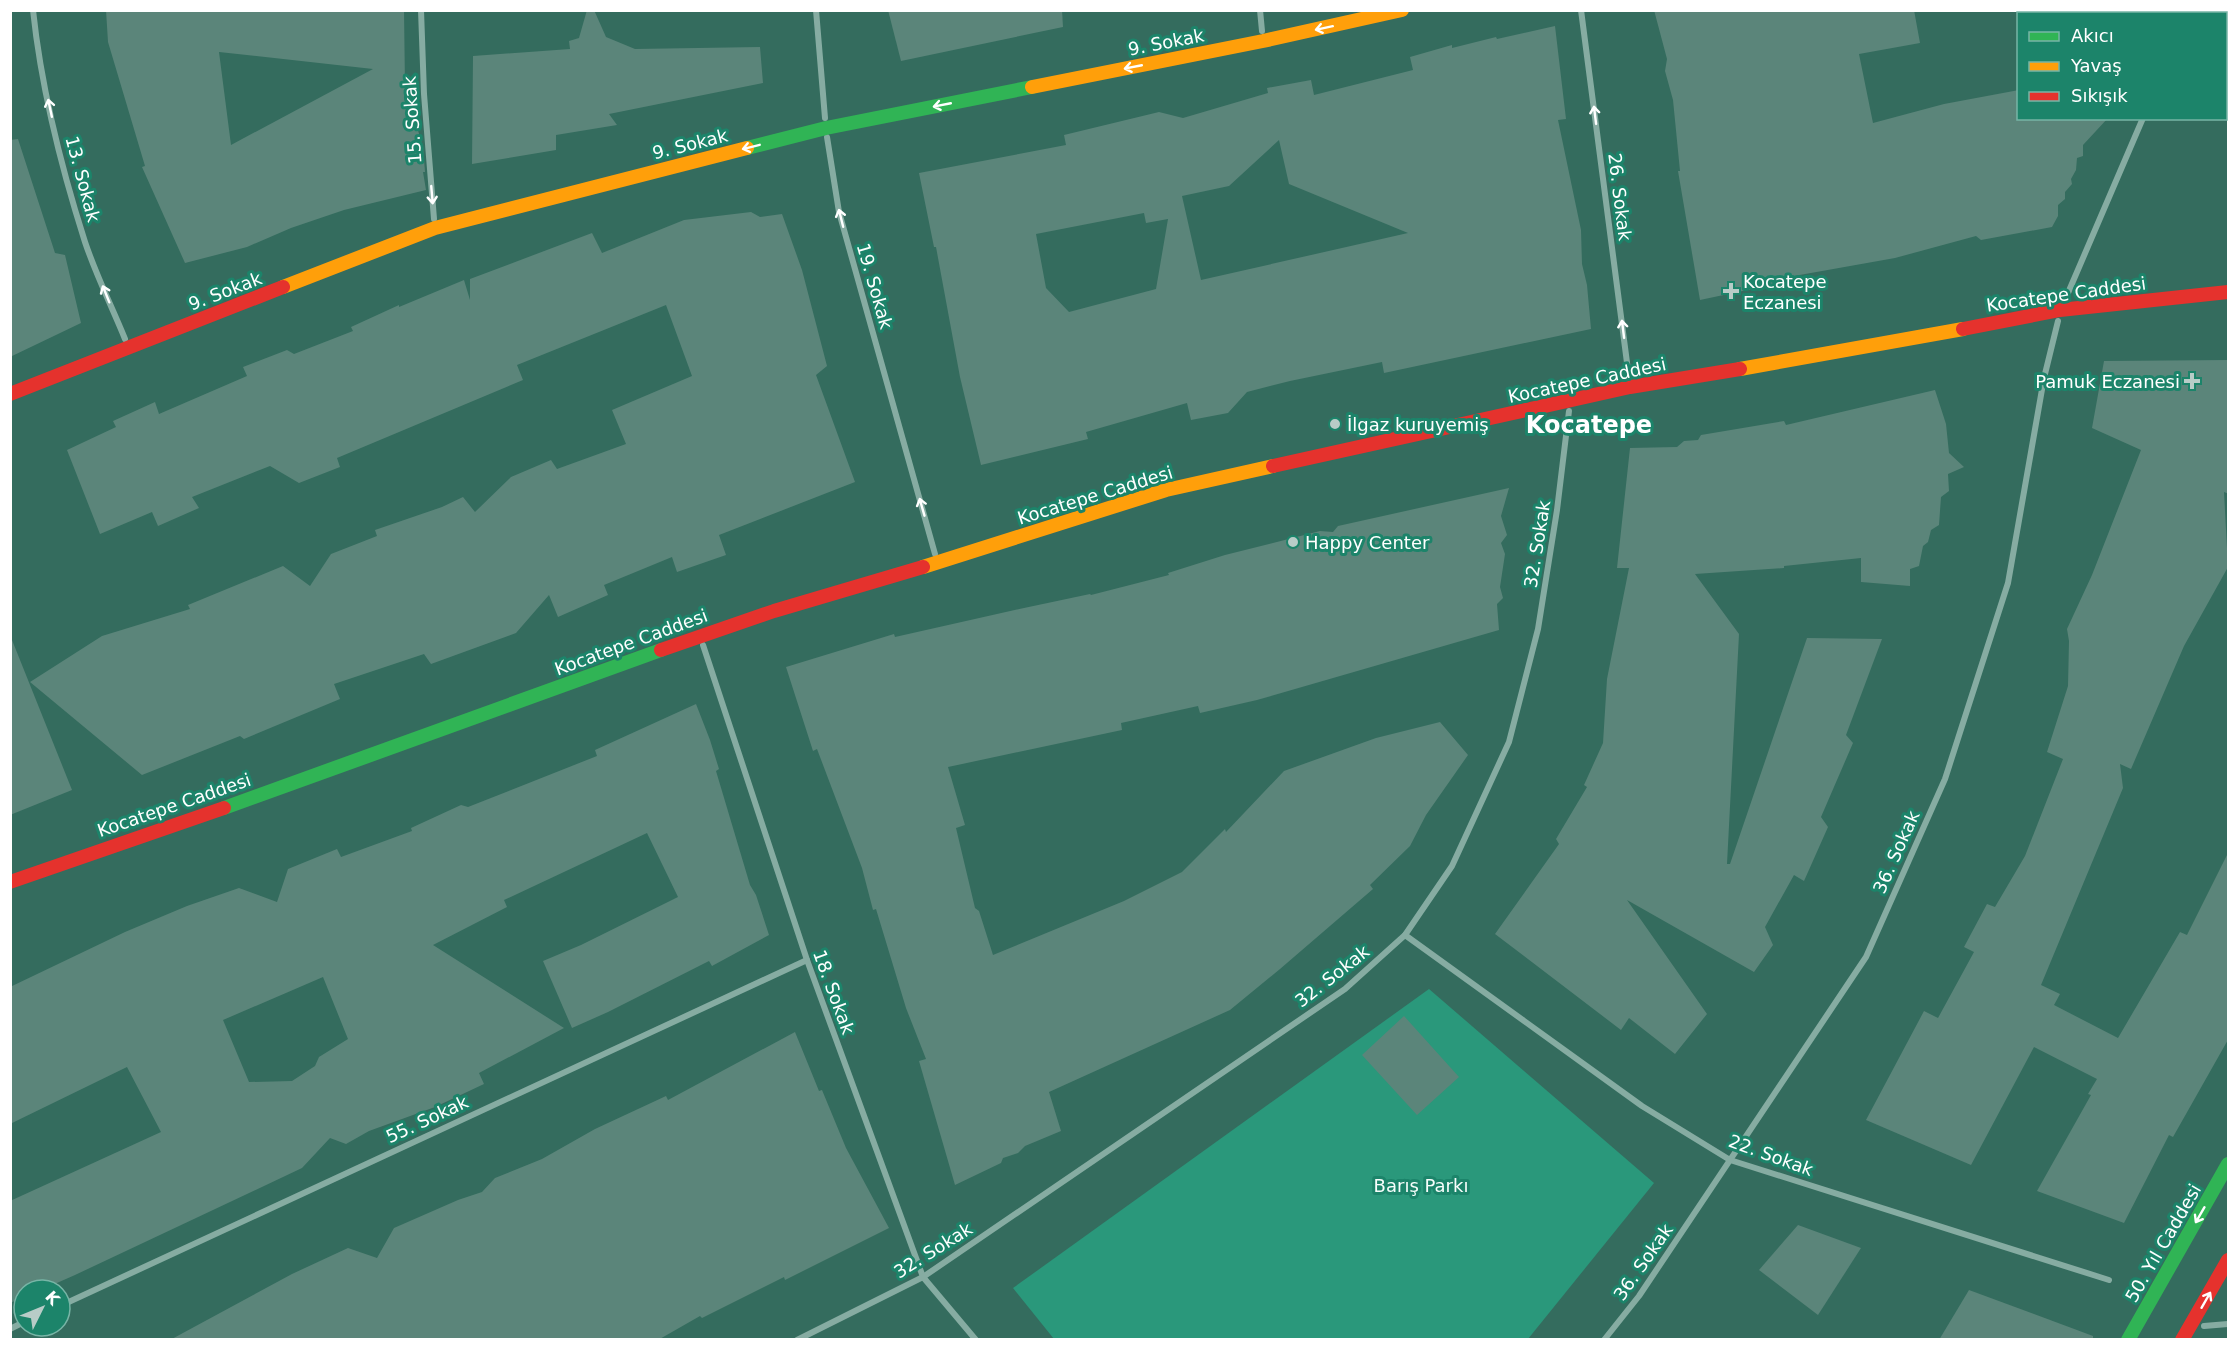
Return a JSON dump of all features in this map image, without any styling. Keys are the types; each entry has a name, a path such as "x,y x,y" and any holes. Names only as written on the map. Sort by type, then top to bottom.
{"street":[{"name":"13. Sokak","path":"33,10 37,51 56,134 86,243 129,348"},
{"name":"15. Sokak","path":"421,10 424,94 435,228"},
{"name":"19. Sokak","path":"816,10 826,128 838,212 938,563"},
{"path":"1260,10 1263,41"},
{"name":"9. Sokak","path":"10,394 435,228 826,128 1263,41 1402,10"},
{"name":"26. Sokak","path":"1581,10 1630,387"},
{"name":"36. Sokak","path":"1604,1340 1639,1296 1866,957 1945,779 2008,583 2044,378 2060,310 2142,120"},
{"name":"Kocatepe Caddesi","path":"10,882 280,788 700,636 1166,490 1630,387 1857,349 2060,310 2229,292"},
{"name":"32. Sokak","path":"797,1340 923,1277 1346,989 1405,935 1452,866 1509,741 1539,629 1570,402"},
{"name":"18. Sokak","path":"700,636 807,960 923,1277 976,1340"},
{"name":"22. Sokak","path":"1405,935 1642,1106 1730,1160 2109,1280"},
{"name":"55. Sokak","path":"72,1300 807,960"},
{"name":"50. Yıl Caddesi","path":"2128,1340 2229,1164"},
{"path":"2182,1340 2229,1260"},
{"path":"2191,1326 2229,1324"}],"green space":[{"name":"Barış Parkı","path":"1429,989 1654,1183 1528,1339 1054,1339 1013,1288"}],"building":[{"path":"106,10 404,10 405,87 423,147 426,190 344,210 291,228 247,247 185,263 142,167 145,166 108,42","holes":["219,52 373,69 231,145"]},
{"path":"587,10 594,10 606,37 635,49 760,47 763,83 609,114 617,125 556,135 556,150 472,164 473,56 570,49 569,41 579,38"},
{"path":"888,10 1062,10 1063,27 901,61"},
{"path":"1654,10 1914,10 1920,43 1859,54 1873,123 1944,104 2017,90 2017,120 2106,120 2083,145 2083,156 2077,158 2076,170 2071,179 2072,184 2065,192 2065,199 2058,205 2058,216 2052,227 1981,240 1976,236 1895,258 1794,276 1794,280 1700,300 1678,171 1680,171 1673,100 1665,71 1667,59"},
{"path":"1555,26 1566,119 1558,120 1581,230 1582,264 1587,285 1591,329 1384,373 1382,362 1290,381 1247,392 1228,413 1191,420 1187,403 1086,432 1088,439 981,465 960,377 936,247 934,247 919,173 1066,145 1064,135 1159,112 1183,118 1268,93 1267,88 1311,80 1314,95 1413,70 1410,57 1452,45 1452,48 1496,37 1497,39","holes":["1279,140 1289,184 1408,233 1201,280 1182,196 1229,186","1144,213 1146,223 1168,219 1156,289 1069,312 1046,288 1036,234"]},
{"path":"18,139 55,253 65,255 81,323 10,357 10,140"},
{"path":"751,212 760,217 782,214 802,270 827,366 816,375 855,482 719,535 726,555 677,572 672,557 604,585 608,595 558,617 549,595 516,633 431,664 424,654 334,684 340,699 244,739 240,736 142,775 30,682 102,636 190,609 188,605 283,566 310,586 331,554 377,536 375,530 442,507 463,497 475,512 511,477 551,460 557,469 626,444 612,410 692,376 666,305 517,365 523,380 337,458 340,467 299,483 270,466 192,497 199,508 158,526 152,512 100,534 67,450 116,427 113,421 155,402 159,414 247,376 243,367 287,350 294,354 353,331 351,327 399,305 399,307 464,280 470,300 470,279 592,233 602,253 684,220"},
{"path":"2229,360 2229,494 2224,492 2228,567 2184,646 2131,769 2120,764 2123,788 2041,985 2060,994 2054,1005 2118,1038 2180,932 2187,935 2229,851 2229,1038 2173,1137 2169,1135 2124,1223 2037,1191 2091,1095 2088,1094 2097,1079 2034,1047 1971,1165 1866,1120 1924,1011 1938,1018 1974,952 1964,947 1987,904 1995,907 2025,856 2063,759 2047,752 2068,686 2067,629 2092,575 2141,450 2092,428 2104,361"},
{"path":"1935,390 1946,424 1949,453 1964,467 1948,474 1949,491 1941,497 1939,525 1931,530 1928,542 1923,546 1919,566 1910,569 1910,586 1861,582 1861,558 1784,566 1784,568 1695,574 1739,634 1727,864 1730,864 1807,638 1882,639 1846,735 1853,743 1821,817 1828,827 1804,881 1794,875 1765,927 1773,945 1754,972 1627,900 1707,1014 1675,1054 1629,1018 1621,1030 1495,934 1559,844 1556,839 1587,787 1584,785 1603,743 1607,679 1629,568 1617,568 1630,448 1677,447 1684,441 1698,440 1701,435 1784,421 1786,425"},
{"path":"1509,488 1501,516 1507,535 1501,543 1505,554 1500,587 1503,598 1497,604 1499,630 1257,700 1200,713 1198,706 1121,723 1122,730 948,767 965,825 956,828 975,908 979,911 993,955 1124,901 1182,872 1225,829 1226,832 1284,771 1376,738 1440,722 1468,755 1426,815 1410,846 1370,885 1373,889 1280,969 1230,1010 1049,1092 1061,1131 1025,1146 1018,1153 1003,1158 1001,1163 955,1185 919,1061 926,1059 906,1008 876,909 873,910 862,868 817,749 813,751 786,667 894,634 895,637 1091,595 1169,575 1168,573 1225,555 1320,531 1333,532 1338,526"},
{"path":"12,640 72,790 10,815 10,641"},
{"path":"696,704 719,769 716,771 750,885 756,895 769,935 712,966 709,961 572,1028 543,961 581,945 678,897 647,833 504,900 507,907 433,945 564,1028 479,1073 484,1084 435,1107 369,1131 346,1144 330,1138 302,1168 75,1275 68,1278 12,1278 12,1302 10,1303 10,1201 161,1132 127,1067 10,1124 10,987 125,932 187,906 239,888 277,902 288,869 337,849 341,857 412,831 411,828 461,805 468,807 597,756 595,750","holes":["323,977 348,1039 319,1057 315,1066 292,1081 249,1082 223,1020"]},
{"path":"1404,1016 1459,1077 1417,1115 1362,1055"},
{"path":"795,1032 846,1148 889,1228 785,1280 784,1277 702,1318 700,1316 658,1340 170,1340 292,1274 348,1248 377,1258 394,1228 482,1192 495,1178 542,1159 595,1129 666,1096 668,1100"},
{"path":"1798,1225 1861,1248 1818,1315 1759,1270"},
{"path":"1969,1290 2093,1336 2093,1340 1939,1340"}],"traffic: fast":[{"path":"747,148 826,128 1032,87"},
{"path":"224,808 661,650"},
{"path":"2128,1340 2228,1164"}],"traffic: slow":[{"path":"1032,87 1263,41 1402,10"},
{"path":"283,287 435,228 747,148"},
{"path":"1740,369 1963,329"},
{"path":"923,567 1166,490 1273,466"}],"traffic: jam":[{"path":"10,394 283,287"},
{"path":"1963,329 2060,310 2228,292"},
{"path":"1273,466 1630,387 1740,369"},
{"path":"661,650 774,611 923,567"},
{"path":"10,882 224,808"},
{"path":"2182,1340 2228,1260"}],"place":[{"name":"Kocatepe Eczanesi","path":"1731,291"},
{"name":"Pamuk Eczanesi","path":"2192,381"},
{"name":"İlgaz kuruyemiş","path":"1335,424"},
{"name":"Happy Center","path":"1293,542"}],"district":[{"name":"Kocatepe","path":"1589,425"}]}
